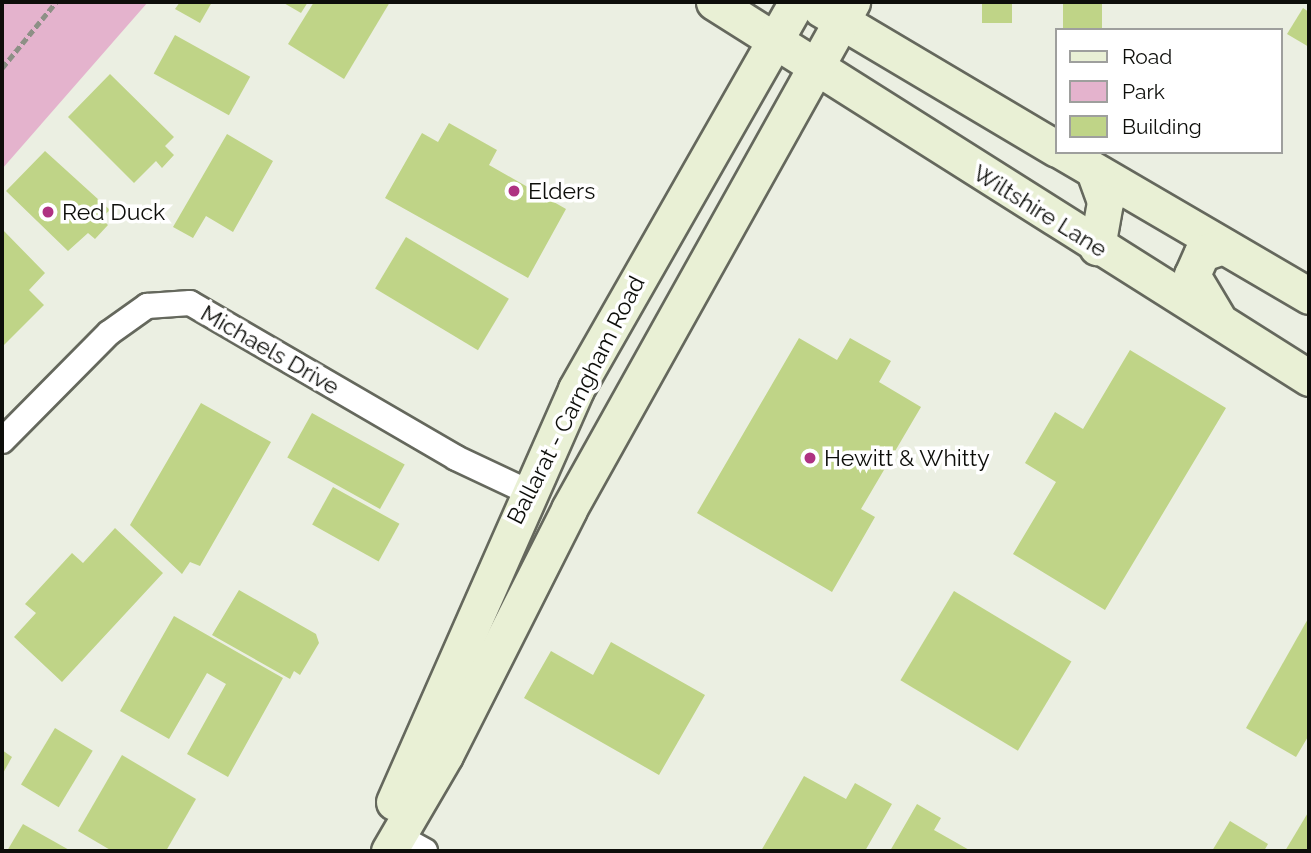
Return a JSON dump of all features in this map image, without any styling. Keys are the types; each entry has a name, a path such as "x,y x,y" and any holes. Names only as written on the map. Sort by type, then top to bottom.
{"main road":[{"name":"Wiltshire Lane","path":"713,2 1097,247 1309,378"},
{"name":"Ballarat - Carngham Road","path":"392,843 426,734 526,491 667,222 797,2"},
{"path":"809,2 846,11 1056,148"},
{"name":"Ballarat - Carngham Road","path":"392,843 569,509 846,11"},
{"path":"1066,154 1309,296"},
{"path":"1094,171 1105,206 1097,247"},
{"path":"1223,246 1202,253 1192,275 1224,325"},
{"path":"526,491 569,509"}],"street":[{"name":"Michaels Drive","path":"2,441 109,333 147,306 190,303 456,458 526,491"}],"path":[{"path":"2,68 56,2"}],"green space":[{"path":"2,2 148,2 2,169"}],"building":[{"path":"180,2 212,2 200,23 175,9"},
{"path":"282,2 308,2 301,13"},
{"path":"314,2 390,2 344,79 288,44"},
{"path":"982,2 1012,2 1012,23 982,23"},
{"path":"1063,2 1102,2 1102,28 1063,28"},
{"path":"1303,8 1309,12 1309,47 1287,34"},
{"path":"175,35 250,77 229,115 154,73"},
{"path":"110,74 174,137 165,146 174,155 162,168 156,161 134,183 68,117"},
{"path":"449,123 497,150 489,165 566,209 528,278 385,198 422,133 438,142"},
{"path":"227,134 273,161 233,232 206,216 193,238 173,227"},
{"path":"45,151 110,210 101,218 108,225 95,239 88,233 68,251 6,191"},
{"path":"2,229 45,273 29,290 44,305 2,347"},
{"path":"406,237 509,299 478,350 375,288"},
{"name":"Hewitt & Whitty","path":"799,338 837,360 850,338 891,361 879,382 921,407 861,509 875,517 832,592 697,513"},
{"path":"1130,350 1226,408 1105,610 1013,554 1056,482 1025,463 1055,412 1083,429"},
{"path":"201,403 271,442 200,566 190,562 182,574 130,525"},
{"path":"312,413 405,464 380,509 287,458"},
{"path":"333,487 399,524 379,561 312,525"},
{"path":"115,528 163,573 62,682 14,637 36,613 25,604 72,553 83,563"},
{"path":"239,590 316,634 319,643 300,675 294,671 290,679 212,635"},
{"path":"954,591 1071,662 1018,751 900,680"},
{"path":"174,616 283,678 228,777 187,754 226,684 207,673 169,739 120,711"},
{"path":"1309,617 1309,735 1296,757 1246,728"},
{"path":"611,642 705,695 659,775 524,698 551,651 593,675"},
{"path":"55,728 93,751 59,807 21,785"},
{"path":"2,750 12,757 2,775"},
{"path":"122,755 196,799 166,851 112,851 78,831"},
{"path":"804,776 846,799 855,783 892,804 865,851 761,851"},
{"path":"917,804 941,818 934,830 971,851 890,851"},
{"path":"1309,811 1309,851 1285,851"},
{"path":"1230,821 1268,844 1264,851 1212,851"},
{"path":"23,824 71,851 7,851"}],"place":[{"name":"Elders","path":"514,191"},
{"name":"Red Duck","path":"48,212"},
{"name":"Hewitt & Whitty","path":"810,458"}]}
